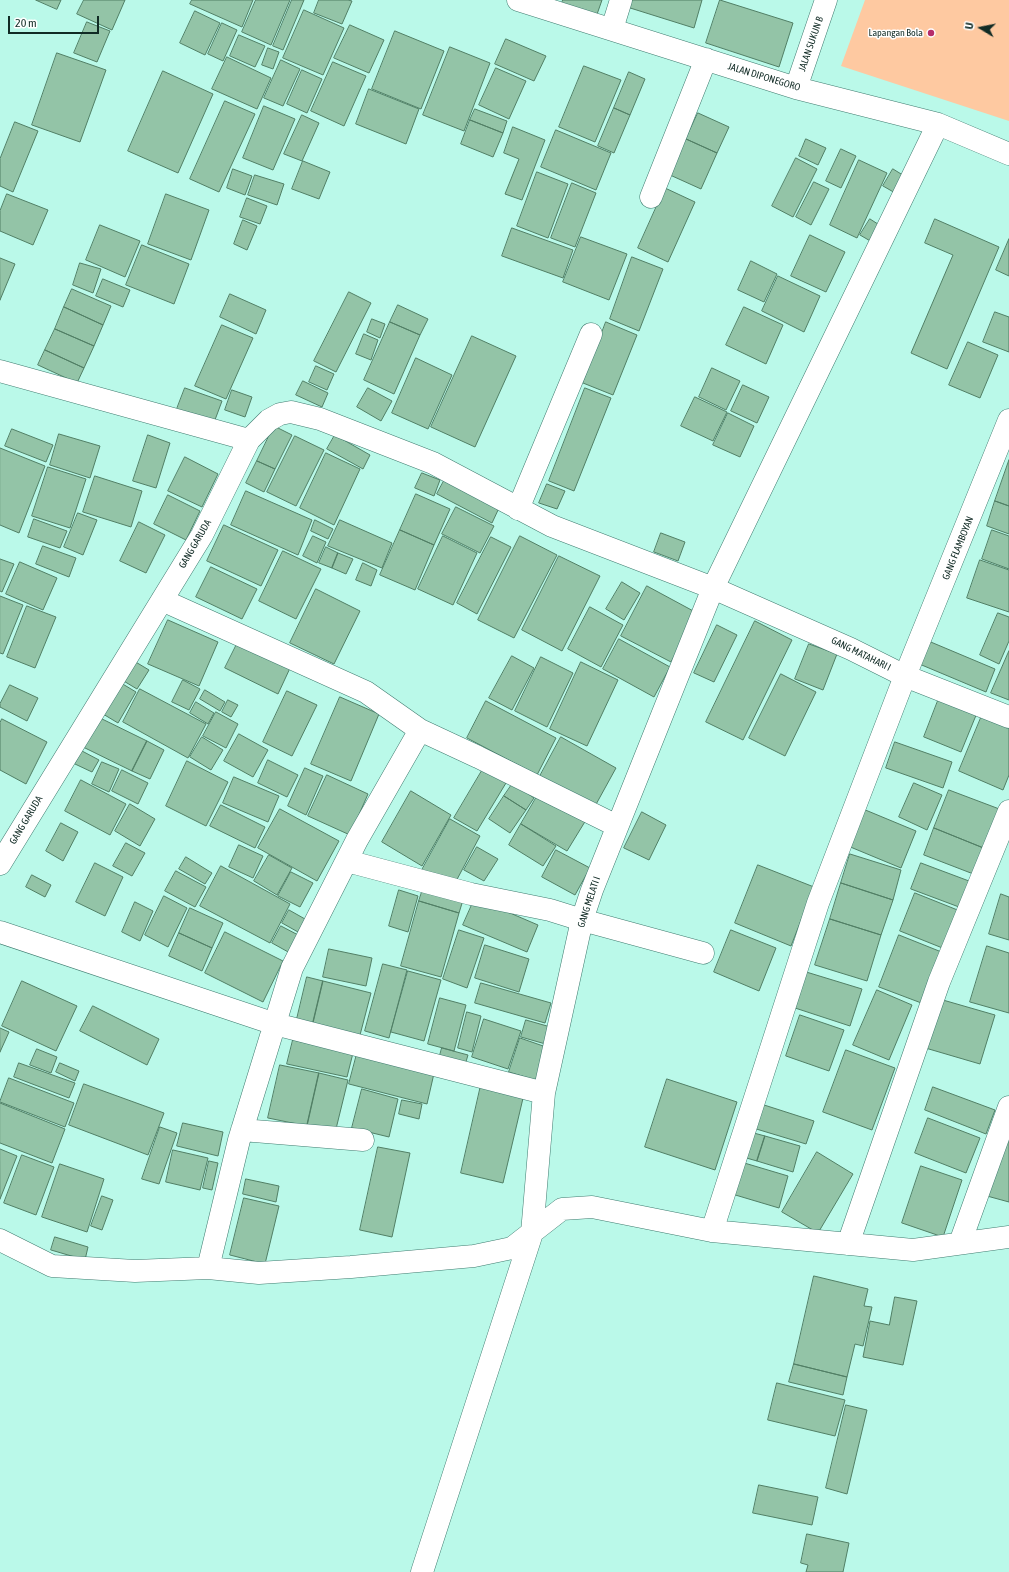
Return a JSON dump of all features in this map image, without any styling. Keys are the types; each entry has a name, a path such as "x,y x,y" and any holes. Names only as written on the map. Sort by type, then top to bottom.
{"street":[{"name":"JALAN DIPONEGORO","path":"518,0 796,88 938,124 1009,154"},
{"path":"612,29 621,0"},
{"name":"JALAN SUKUN B","path":"796,88 826,0"},
{"path":"651,197 706,59"},
{"name":"GANG MELATI I","path":"422,1572 532,1233 544,1093 582,920 617,826 713,588 938,124"},
{"path":"518,509 590,334"},
{"path":"0,371 249,440"},
{"name":"GANG GARUDA","path":"0,864 202,535 249,440 268,420 280,414 291,412 320,420 433,464 518,509"},
{"name":"GANG FLAMBOYAN","path":"712,1231 818,903 905,676 1009,420"},
{"name":"GANG MATAHARI I","path":"518,509 552,526 713,588 851,649 905,676 1009,717"},
{"path":"162,600 366,692 420,730 617,826"},
{"path":"208,1268 242,1130 292,968 346,861 420,730"},
{"path":"848,1244 939,982 1009,811"},
{"path":"346,861 471,894 550,910 703,953"},
{"path":"0,932 275,1024 544,1093"},
{"path":"960,1242 1009,1107"},
{"path":"242,1130 363,1140"},
{"path":"0,1240 52,1266 135,1271 208,1268 259,1273 351,1268 474,1256 512,1248 562,1209 592,1207 712,1231 913,1250 960,1242 1009,1237"}],"shaded area":[{"name":"Lapangan Bola","path":"865,0 1009,0 1009,121 841,66"}],"building":[{"path":"36,0 61,0 57,9"},
{"path":"84,0 125,0 112,30 77,14"},
{"path":"192,0 253,0 242,27 190,4"},
{"path":"256,0 290,0 271,45 242,32"},
{"path":"292,0 304,0 283,50 273,46"},
{"path":"319,0 352,1 342,24 314,13"},
{"path":"563,0 602,0 595,20 560,9"},
{"path":"629,0 702,0 694,28 627,7"},
{"path":"720,0 793,23 779,67 706,43"},
{"path":"304,10 344,28 323,75 283,58"},
{"path":"195,11 220,23 205,55 180,43"},
{"path":"87,22 110,31 97,62 74,53"},
{"path":"222,23 237,30 223,61 208,54"},
{"path":"350,25 384,40 369,73 334,58"},
{"path":"395,31 444,51 421,109 372,89"},
{"path":"239,35 265,46 255,67 230,56"},
{"path":"506,39 546,56 534,81 495,64"},
{"path":"450,47 490,63 464,131 423,115"},
{"path":"268,48 279,52 273,69 262,65"},
{"path":"57,53 106,70 80,142 32,125"},
{"path":"227,57 271,78 257,109 212,89"},
{"path":"281,60 300,69 283,106 264,98"},
{"path":"333,62 366,76 344,126 311,111"},
{"path":"584,66 621,80 595,142 559,127"},
{"path":"496,68 526,81 509,119 479,105"},
{"path":"302,70 322,79 307,113 287,104"},
{"path":"163,71 213,94 178,173 128,151"},
{"path":"629,72 645,79 630,115 614,108"},
{"path":"369,89 419,109 406,144 356,124"},
{"path":"225,101 255,114 219,192 190,179"},
{"path":"264,106 295,119 273,170 243,158"},
{"path":"614,108 630,115 614,153 598,146"},
{"path":"475,109 507,121 503,133 470,120"},
{"path":"698,113 729,127 717,153 686,139"},
{"path":"302,115 319,123 302,161 284,154"},
{"path":"470,120 503,133 493,157 461,144"},
{"path":"15,122 38,131 13,192 0,186 0,159"},
{"path":"513,127 545,140 522,200 505,194 519,159 504,153"},
{"path":"556,130 611,153 596,190 541,167"},
{"path":"686,139 717,153 701,189 670,175"},
{"path":"806,139 826,148 818,165 799,156"},
{"path":"841,149 856,156 841,188 826,181"},
{"path":"796,158 817,169 793,217 772,206"},
{"path":"859,160 887,173 857,238 830,225"},
{"path":"303,161 330,172 319,199 292,189"},
{"path":"233,169 252,176 245,195 227,188"},
{"path":"893,169 906,177 897,194 883,186"},
{"path":"537,172 568,184 548,238 517,226"},
{"path":"255,175 284,184 277,205 248,195"},
{"path":"814,182 829,189 811,225 796,217"},
{"path":"572,183 596,193 575,247 551,238"},
{"path":"665,188 695,202 668,262 638,248"},
{"path":"7,194 48,210 33,245 0,231 0,211"},
{"path":"166,194 209,210 191,260 148,244"},
{"path":"247,198 267,206 260,224 240,217"},
{"path":"870,219 881,226 872,242 860,235"},
{"path":"935,219 999,247 947,369 911,353 953,255 925,243"},
{"path":"243,220 257,226 247,250 234,244"},
{"path":"100,225 140,241 125,277 86,260"},
{"path":"512,228 573,250 563,278 502,256"},
{"path":"810,235 845,252 826,292 791,276"},
{"path":"581,237 627,254 609,300 563,282"},
{"path":"1009,239 1009,276 996,270"},
{"path":"142,245 189,264 174,304 126,285"},
{"path":"632,257 663,269 639,331 610,319"},
{"path":"0,258 15,264 0,300"},
{"path":"751,261 777,274 764,302 738,290"},
{"path":"80,263 101,269 93,293 73,285"},
{"path":"778,276 820,296 804,332 762,311"},
{"path":"103,279 130,290 123,307 96,296"},
{"path":"72,289 111,306 103,325 64,307"},
{"path":"349,292 371,303 336,372 314,361"},
{"path":"230,294 266,310 256,334 220,317"},
{"path":"398,305 428,319 420,335 390,322"},
{"path":"64,307 103,325 94,346 55,329"},
{"path":"744,307 783,325 766,364 726,345"},
{"path":"995,312 1009,317 1009,352 983,342"},
{"path":"372,319 385,324 380,338 367,332"},
{"path":"390,322 420,335 394,394 364,380"},
{"path":"606,322 637,335 613,395 583,383"},
{"path":"222,325 253,338 226,399 195,386"},
{"path":"55,329 94,346 84,368 45,350"},
{"path":"364,334 378,340 371,360 356,354"},
{"path":"472,336 516,356 475,447 431,427"},
{"path":"968,342 998,355 980,398 949,385"},
{"path":"45,350 84,368 77,383 38,365"},
{"path":"416,358 452,375 428,429 392,413"},
{"path":"316,366 334,374 327,390 309,382"},
{"path":"712,368 740,381 726,410 699,397"},
{"path":"303,381 328,393 322,407 296,395"},
{"path":"743,385 769,397 757,423 731,411"},
{"path":"185,388 222,401 212,428 175,414"},
{"path":"368,388 392,401 381,421 357,407"},
{"path":"585,388 611,398 574,491 549,481"},
{"path":"232,390 252,397 245,417 225,410"},
{"path":"695,397 727,412 713,441 681,426"},
{"path":"728,413 754,426 740,457 713,445"},
{"path":"274,426 292,435 275,469 257,461"},
{"path":"12,429 53,445 46,462 5,446"},
{"path":"59,434 100,446 90,478 50,465"},
{"path":"148,435 170,443 156,488 133,481"},
{"path":"335,435 370,455 363,469 327,449"},
{"path":"295,436 324,450 296,506 267,492"},
{"path":"0,448 45,466 19,533 0,525"},
{"path":"326,453 360,469 334,525 300,508"},
{"path":"185,457 218,474 202,507 168,491"},
{"path":"1009,460 1009,506 995,501"},
{"path":"257,461 275,469 264,492 246,483"},
{"path":"48,467 86,479 70,528 32,516"},
{"path":"422,473 440,480 434,496 415,488"},
{"path":"95,476 142,491 131,527 83,512"},
{"path":"445,479 499,508 492,523 437,494"},
{"path":"547,484 565,491 557,509 539,503"},
{"path":"246,491 312,520 298,555 231,525"},
{"path":"416,494 450,509 434,545 400,530"},
{"path":"168,495 200,511 186,540 154,524"},
{"path":"995,501 1009,506 1009,534 987,526"},
{"path":"456,507 494,526 480,553 442,534"},
{"path":"78,513 97,520 83,555 64,547"},
{"path":"34,519 67,531 60,548 28,537"},
{"path":"315,520 333,529 328,539 311,531"},
{"path":"340,520 392,543 382,568 328,546"},
{"path":"139,522 165,535 146,573 120,561"},
{"path":"224,525 278,550 261,586 207,561"},
{"path":"400,530 434,545 415,590 380,575"},
{"path":"992,530 1009,536 1009,569 982,559"},
{"path":"661,533 685,542 678,561 654,552"},
{"path":"313,536 326,542 317,563 303,556"},
{"path":"443,536 477,553 453,605 418,589"},
{"path":"520,536 557,555 514,638 478,620"},
{"path":"491,537 511,547 477,614 457,603"},
{"path":"43,546 76,558 69,577 36,564"},
{"path":"326,547 338,553 332,568 319,563"},
{"path":"283,551 321,569 296,619 259,601"},
{"path":"338,553 353,559 346,574 332,568"},
{"path":"559,556 600,576 562,651 522,630"},
{"path":"0,559 14,564 2,592 0,591"},
{"path":"980,560 1009,570 1009,612 967,598"},
{"path":"20,562 57,578 43,610 6,594"},
{"path":"363,563 377,570 371,586 356,580"},
{"path":"211,567 257,589 242,619 196,597"},
{"path":"622,582 640,593 624,620 606,609"},
{"path":"647,586 697,613 671,662 621,636"},
{"path":"316,589 360,611 334,664 290,643"},
{"path":"0,596 23,605 3,654 0,653"},
{"path":"27,606 56,617 35,668 7,657"},
{"path":"590,607 623,625 601,667 568,649"},
{"path":"998,613 1009,617 1009,641 999,664 980,655"},
{"path":"168,620 218,642 199,686 148,664"},
{"path":"755,621 792,640 743,740 706,722"},
{"path":"717,625 737,635 714,682 694,673"},
{"path":"619,639 670,667 654,697 603,669"},
{"path":"239,640 291,666 278,694 225,668"},
{"path":"926,640 995,669 986,692 917,663"},
{"path":"809,644 837,654 823,690 795,679"},
{"path":"1009,651 1009,700 991,693"},
{"path":"512,656 534,668 512,710 489,698"},
{"path":"541,657 573,673 547,727 515,711"},
{"path":"134,661 149,670 137,689 122,680"},
{"path":"581,662 618,680 587,746 550,729"},
{"path":"781,674 816,692 785,756 749,738"},
{"path":"116,680 136,692 118,723 98,711"},
{"path":"183,680 200,689 189,710 172,702"},
{"path":"10,685 38,698 27,721 0,707 0,704"},
{"path":"140,689 206,724 188,758 123,722"},
{"path":"205,690 225,702 220,711 200,699"},
{"path":"287,691 317,705 292,756 263,742"},
{"path":"941,693 979,708 961,752 924,737"},
{"path":"340,697 379,714 351,781 311,764"},
{"path":"228,700 238,705 231,717 222,712"},
{"path":"486,701 556,738 537,775 467,738"},
{"path":"196,702 214,713 208,724 190,713"},
{"path":"216,712 238,724 226,748 203,736"},
{"path":"983,713 1009,724 1009,775 1003,790 959,771"},
{"path":"98,717 147,741 132,771 83,747"},
{"path":"2,719 47,742 26,784 0,770 0,723"},
{"path":"239,734 268,750 253,777 224,761"},
{"path":"202,737 223,750 211,770 190,757"},
{"path":"561,737 616,768 594,808 539,778"},
{"path":"147,741 164,750 150,779 132,771"},
{"path":"895,742 952,762 943,788 886,768"},
{"path":"82,751 99,760 92,772 75,764"},
{"path":"268,760 298,775 287,797 258,783"},
{"path":"187,761 228,782 206,826 166,806"},
{"path":"102,762 119,769 109,792 92,784"},
{"path":"305,768 323,776 306,815 288,806"},
{"path":"483,769 506,783 477,831 454,818"},
{"path":"122,770 148,783 138,804 112,791"},
{"path":"327,775 368,794 350,835 308,816"},
{"path":"234,777 279,796 268,822 223,803"},
{"path":"81,780 126,804 110,835 65,811"},
{"path":"513,783 534,798 526,810 504,796"},
{"path":"914,783 942,795 927,830 899,817"},
{"path":"949,790 1002,810 986,849 934,828"},
{"path":"411,791 451,815 422,866 382,842"},
{"path":"539,793 586,820 567,851 521,824"},
{"path":"504,796 526,810 510,833 489,819"},
{"path":"130,804 155,819 140,846 115,831"},
{"path":"221,805 265,827 255,848 210,826"},
{"path":"280,809 339,841 317,881 258,848"},
{"path":"863,809 916,831 901,868 848,846"},
{"path":"642,812 666,825 649,860 624,848"},
{"path":"450,819 480,836 453,887 422,870"},
{"path":"61,823 78,832 63,861 46,851"},
{"path":"521,824 556,846 543,866 509,845"},
{"path":"934,828 986,849 976,875 924,855"},
{"path":"126,843 145,853 132,876 113,866"},
{"path":"239,845 263,856 253,878 229,867"},
{"path":"477,847 498,859 484,881 464,870"},
{"path":"556,850 590,868 575,895 542,877"},
{"path":"850,854 901,870 893,900 841,883"},
{"path":"269,855 292,868 277,895 254,881"},
{"path":"186,857 212,873 205,884 179,869"},
{"path":"95,863 123,877 105,916 76,902"},
{"path":"921,863 969,881 959,907 911,889"},
{"path":"758,865 814,887 791,946 735,923"},
{"path":"221,866 290,904 270,943 200,906"},
{"path":"176,871 206,887 195,907 165,891"},
{"path":"291,872 313,883 300,907 278,896"},
{"path":"32,875 51,885 45,897 26,887"},
{"path":"841,883 893,900 881,935 830,919"},
{"path":"423,889 463,900 459,913 419,901"},
{"path":"399,890 418,896 408,932 389,926"},
{"path":"915,893 960,911 945,949 900,931"},
{"path":"1001,894 1009,897 1009,940 989,934"},
{"path":"164,896 187,908 168,947 145,935"},
{"path":"475,898 538,925 527,952 463,925"},
{"path":"419,901 459,913 441,977 401,966"},
{"path":"135,902 153,911 140,941 122,932"},
{"path":"190,908 223,923 212,948 179,933"},
{"path":"289,910 305,919 298,932 282,923"},
{"path":"830,919 881,935 867,981 815,965"},
{"path":"281,926 300,936 290,953 272,943"},
{"path":"459,930 484,938 467,988 443,979"},
{"path":"731,930 776,948 759,991 714,972"},
{"path":"225,932 283,961 263,1002 205,973"},
{"path":"179,933 212,948 202,971 169,956"},
{"path":"899,935 944,953 924,1004 879,987"},
{"path":"485,945 529,959 519,992 475,978"},
{"path":"987,946 1009,953 1009,1013 970,1002"},
{"path":"329,949 372,958 366,986 323,977"},
{"path":"383,964 407,970 389,1038 365,1031"},
{"path":"408,971 441,980 424,1041 391,1032"},
{"path":"803,971 862,989 850,1026 792,1007"},
{"path":"307,977 323,981 313,1023 297,1019"},
{"path":"22,981 77,1006 56,1051 2,1026"},
{"path":"323,981 371,993 360,1035 313,1023"},
{"path":"481,983 551,1003 545,1023 475,1003"},
{"path":"877,990 912,1005 889,1060 853,1045"},
{"path":"440,998 466,1005 454,1051 428,1044"},
{"path":"936,998 995,1015 980,1064 922,1047"},
{"path":"93,1006 159,1039 147,1065 80,1031"},
{"path":"467,1012 481,1016 472,1052 458,1048"},
{"path":"800,1015 844,1030 829,1071 786,1056"},
{"path":"484,1019 521,1031 508,1069 472,1057"},
{"path":"526,1020 554,1028 549,1045 521,1037"},
{"path":"0,1028 9,1032 0,1052"},
{"path":"520,1038 549,1048 538,1081 509,1072"},
{"path":"293,1040 353,1053 347,1077 287,1064"},
{"path":"442,1048 468,1055 465,1065 439,1059"},
{"path":"37,1049 57,1057 51,1073 30,1065"},
{"path":"358,1050 435,1069 427,1104 349,1084"},
{"path":"846,1050 895,1068 872,1130 823,1112"},
{"path":"19,1063 75,1083 69,1098 14,1077"},
{"path":"60,1063 79,1071 75,1081 56,1072"},
{"path":"280,1065 319,1073 307,1126 268,1118"},
{"path":"319,1073 348,1080 335,1133 307,1126"},
{"path":"9,1078 74,1103 65,1127 0,1102"},
{"path":"667,1079 737,1102 715,1170 645,1147"},
{"path":"84,1084 164,1113 148,1155 69,1125"},
{"path":"481,1085 524,1094 503,1183 461,1173"},
{"path":"933,1087 995,1110 986,1134 925,1110"},
{"path":"362,1089 398,1099 389,1137 352,1128"},
{"path":"402,1100 422,1104 419,1119 399,1114"},
{"path":"0,1103 65,1129 52,1163 0,1143"},
{"path":"761,1104 814,1121 806,1144 753,1128"},
{"path":"928,1118 980,1138 966,1173 915,1153"},
{"path":"183,1123 223,1132 218,1156 177,1146"},
{"path":"160,1127 177,1133 159,1184 142,1179"},
{"path":"750,1132 765,1136 757,1161 743,1157"},
{"path":"765,1136 800,1146 793,1172 757,1161"},
{"path":"1009,1138 1009,1202 987,1196"},
{"path":"378,1147 410,1153 392,1237 360,1230"},
{"path":"0,1149 17,1156 0,1199"},
{"path":"173,1150 208,1158 200,1190 166,1182"},
{"path":"817,1152 853,1174 818,1233 782,1212"},
{"path":"22,1155 54,1167 36,1215 4,1203"},
{"path":"209,1161 218,1163 212,1190 203,1188"},
{"path":"741,1162 788,1176 779,1208 732,1194"},
{"path":"60,1164 104,1179 87,1232 42,1217"},
{"path":"921,1166 962,1180 943,1237 902,1223"},
{"path":"246,1179 279,1186 276,1202 243,1194"},
{"path":"102,1196 113,1200 102,1230 91,1226"},
{"path":"244,1198 279,1206 265,1264 230,1255"},
{"path":"55,1237 88,1247 85,1260 51,1250"},
{"path":"814,1276 868,1289 864,1306 872,1307 863,1346 855,1344 847,1377 794,1364"},
{"path":"895,1297 917,1301 903,1365 863,1357 870,1321 889,1325"},
{"path":"794,1364 847,1377 843,1395 789,1382"},
{"path":"777,1383 845,1400 835,1436 768,1420"},
{"path":"846,1405 867,1410 847,1494 826,1488"},
{"path":"759,1485 818,1497 812,1525 753,1513"},
{"path":"807,1534 849,1543 843,1572 806,1572 808,1565 801,1563"}],"place":[{"name":"Lapangan Bola","path":"931,33"}]}
